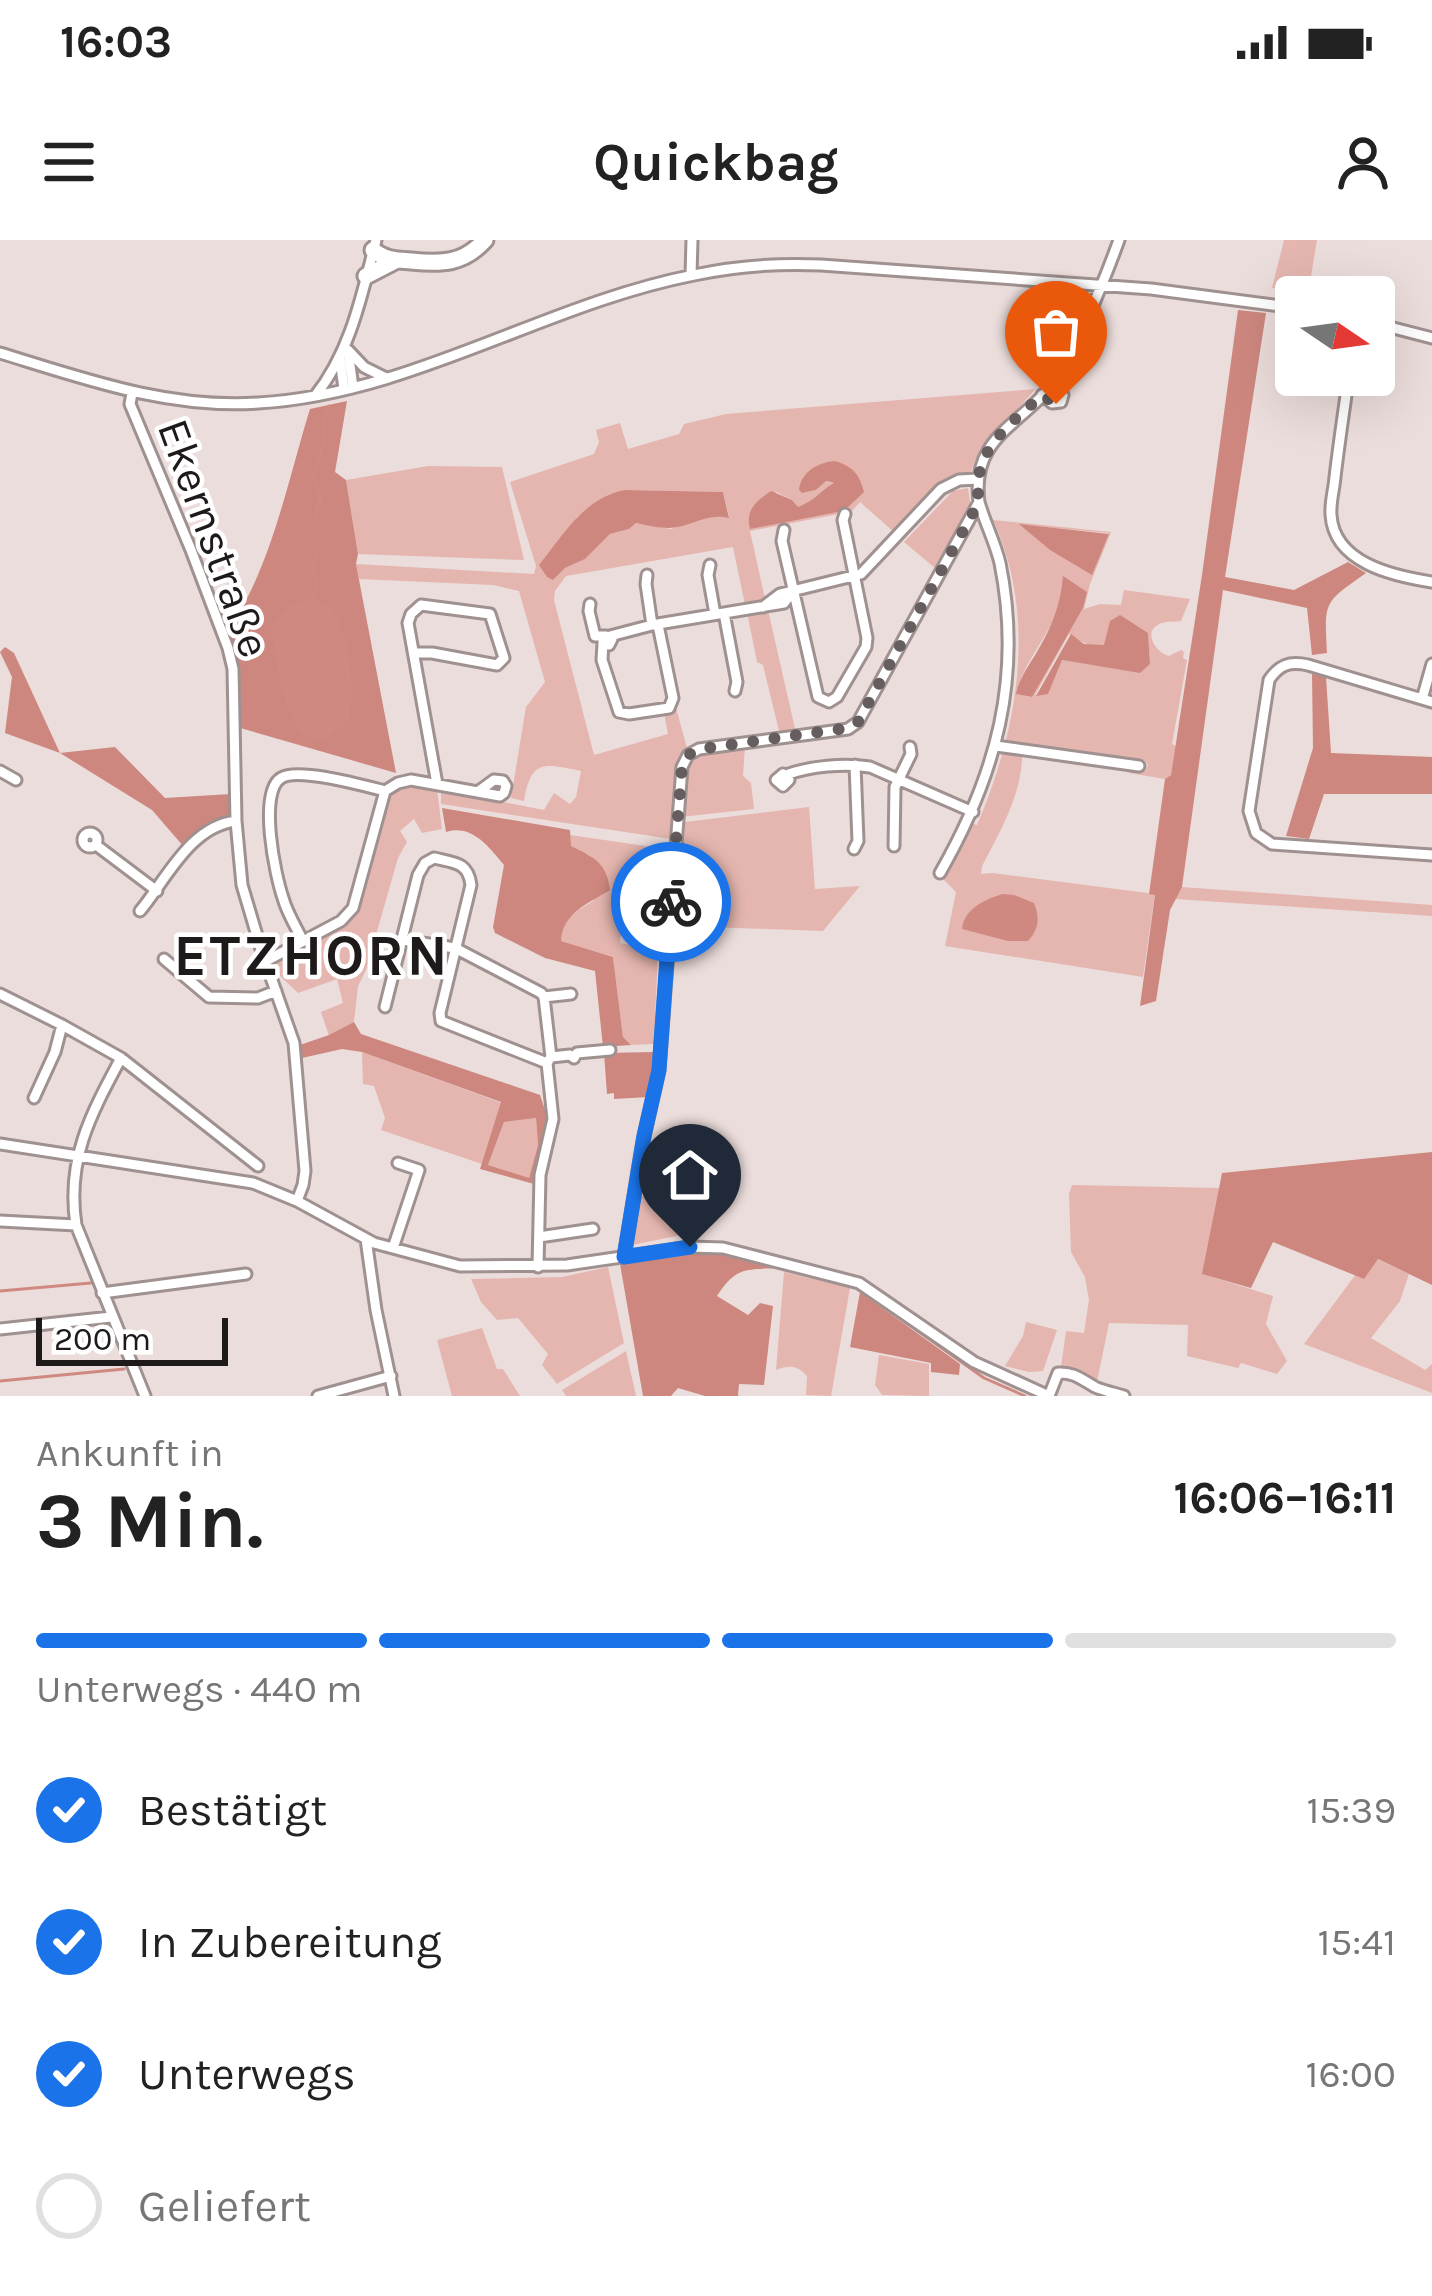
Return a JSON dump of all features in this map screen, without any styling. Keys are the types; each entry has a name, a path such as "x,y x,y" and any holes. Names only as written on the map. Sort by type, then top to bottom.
{"highway":[{"path":"375,245 379,256 435,264 457,261 485,240"},
{"path":"375,245 416,262"},
{"path":"366,276 395,261"}],"street":[{"path":"691,275 692,240"},
{"path":"940,873 973,812 996,746 1006,684 1006,617 999,562 979,502 981,463 999,434 1055,380 1102,286 1119,240"},
{"path":"315,396 345,350 375,245"},
{"path":"0,353 132,393 228,404 272,402 349,388 638,290 691,275 751,266 798,264 1171,291 1275,305"},
{"path":"1395,328 1432,338"},
{"path":"345,350 386,378"},
{"path":"345,350 349,388"},
{"path":"1042,395 1054,404 1062,400 1055,380"},
{"name":"Ekernstraße","path":"132,393 130,404 191,550 233,669 242,885 296,1055 304,1171 297,1201"},
{"path":"1346,396 1331,504 1340,541 1364,562 1432,584"},
{"path":"590,604 595,636 606,639 655,625 764,607 780,594 855,578 870,568 941,489 959,480 977,479"},
{"path":"624,1257 659,1070 682,767 688,755 699,749 848,728 858,722 979,502"},
{"path":"784,530 782,542 818,697 829,702 837,697 867,642 845,514"},
{"path":"710,565 708,575 737,682 735,691"},
{"path":"606,639 602,660 619,712 669,708 673,698 647,575"},
{"path":"415,653 497,665 504,658 490,614 421,604 409,618 437,784"},
{"path":"1432,664 1427,700 1308,664 1282,665 1269,680 1249,811 1256,833 1272,844 1432,855"},
{"path":"996,746 1139,766"},
{"path":"894,846 895,787 910,747"},
{"path":"854,849 858,842 855,765"},
{"path":"786,775 869,767 973,812"},
{"path":"0,771 16,779"},
{"path":"303,941 283,900 274,864 270,799 274,786 281,778 296,774 385,791"},
{"path":"266,961 341,921 353,908 385,791 411,780 479,791"},
{"path":"140,911 190,845 208,830 236,821"},
{"path":"96,845 157,891"},
{"path":"385,1007 418,875 434,858 462,866 469,872 471,885 441,1021 549,1060 610,1050"},
{"path":"403,940 455,948 544,998 553,1119 540,1174 538,1267"},
{"path":"164,959 209,997 258,998 276,991"},
{"path":"0,994 121,1058 258,1166"},
{"path":"544,998 571,994"},
{"path":"34,1098 62,1025"},
{"path":"121,1058 86,1124 73,1202 76,1225 145,1396"},
{"path":"0,1144 236,1179 297,1201 366,1240 460,1266 538,1267 699,1246 724,1248 846,1278 876,1293 982,1367 1049,1396 1058,1373 1066,1372 1099,1390 1124,1396"},
{"path":"393,1248 419,1170 398,1163"},
{"path":"0,1221 76,1225"},
{"path":"539,1237 593,1229"},
{"path":"366,1240 394,1396"},
{"path":"102,1293 246,1274"},
{"path":"0,1329 111,1318"},
{"path":"318,1396 391,1376"}],"shaded area":[{"path":"1284,240 1317,240 1311,276 1275,276"},
{"path":"1238,310 1266,313 1225,577 1294,590 1348,562 1366,573 1330,604 1327,653 1312,655 1307,608 1223,590 1182,887 1170,910 1156,1001 1140,1006 1165,779 1171,775"},
{"path":"1035,389 990,436 971,473 942,481 895,533 860,502 852,511 844,508 839,514 750,531 765,599 745,605 733,547 566,576 554,600 594,755 668,734 664,712 676,708 687,748 677,762 671,839 441,804 441,790 544,810 554,793 570,804 576,797 581,771 549,766 531,777 524,801 511,798 526,707 545,682 519,591 493,585 359,579 356,564 534,574 536,566 510,482 594,454 599,442 596,430 620,423 628,449 679,434 684,424 726,414","holes":["834,461 851,468 844,506 837,512 749,528 776,492 798,508 814,501 835,484 825,481 816,490 802,493 804,476","625,490 723,492 729,516 706,517 671,529 636,523 610,534 585,559 553,580 577,517"]},
{"path":"347,401 335,472 346,480 356,564 396,773 237,727 228,629 267,552 310,409"},
{"path":"834,461 850,468 864,492 848,507 750,529 749,516 761,498 771,491 798,507 834,483 826,481 802,493 803,478 811,469"},
{"path":"428,466 502,467 524,560 358,554 346,480"},
{"path":"968,488 971,508 935,568 904,542 953,491"},
{"path":"625,490 723,492 729,518 668,528 636,523 610,534 585,559 553,580 547,577 539,565 576,519 598,501"},
{"path":"993,520 1111,532 1084,609 1121,605 1124,590 1190,599 1181,621 1162,623 1151,635 1164,654 1181,650 1187,660 1171,775 1165,779 1129,773 1130,768 1145,771 1144,760 1022,745 1016,793 981,874 1155,894 1143,977 945,946 956,892 943,879 971,823 977,825 1012,712 1019,634 1007,557","holes":["1022,525 1108,533 1109,534 1092,574 1050,550","1062,596 1083,608 1031,697 1017,694","1069,634 1100,646 1107,637 1148,634 1150,664 1140,672 1061,660 1048,693 1035,695"]},
{"path":"1019,524 1109,534 1092,575"},
{"path":"1063,576 1087,592 1083,608 1032,697 1016,694 1052,624"},
{"path":"313,599 333,609 351,678 349,721 323,740 299,732 293,719 280,680 272,625 291,604"},
{"path":"768,610 796,733 780,735 763,665 757,662 747,612"},
{"path":"1120,615 1148,633 1150,664 1140,673 1062,660 1048,694 1036,696 1071,634 1084,644 1104,645 1110,621"},
{"path":"5,647 14,653 60,753 5,733 12,677 0,652"},
{"path":"1312,674 1326,677 1331,753 1432,757 1432,794 1324,794 1309,839 1286,836 1313,748"},
{"path":"115,747 165,798 231,794 232,818 212,824 184,847 152,810 60,753"},
{"path":"745,747 743,776 751,783 754,809 680,817 690,760 708,751"},
{"path":"411,785 437,789 442,829 422,833 414,819 400,831 407,842 358,986 354,1022 329,1036 321,1012 343,1003 337,979 298,993 280,976 277,963 355,910 389,791"},
{"path":"809,807 815,889 860,886 823,931 680,926 685,822"},
{"path":"442,808 570,830 571,846 602,867 610,890 571,916 561,941 613,957 623,1037 631,1045 603,1047 595,971 545,958 495,933 504,865 472,834 446,832"},
{"path":"570,835 666,849 660,918 623,915 620,943 658,951 654,1044 631,1045 623,1037 613,957 561,941 566,922 593,901 591,856 571,846"},
{"path":"1182,887 1432,905 1432,916 1175,899"},
{"path":"1002,894 1034,903 1037,923 1028,941 962,929 971,911"},
{"path":"354,1022 361,1034 540,1095 548,1119 534,1184 480,1169 501,1102 362,1052 342,1049 302,1058 300,1045","holes":["536,1118 538,1145 529,1178 488,1165 504,1122"]},
{"path":"362,1052 502,1103 482,1164 381,1130 385,1118 374,1086 363,1084"},
{"path":"656,1052 649,1097 614,1099 614,1093 607,1094 604,1053"},
{"path":"536,1118 538,1145 529,1179 488,1165 504,1122"},
{"path":"1432,1152 1432,1285 1378,1259 1364,1279 1273,1242 1251,1288 1202,1274 1222,1173"},
{"path":"1072,1185 1220,1188 1203,1274 1273,1296 1266,1324 1287,1361 1277,1374 1241,1363 1238,1368 1187,1356 1188,1325 1109,1323 1097,1382 1079,1369 1061,1367 1066,1331 1084,1333 1089,1300 1085,1277 1071,1252"},
{"path":"665,1191 688,1205 701,1231 632,1245 639,1197"},
{"path":"699,1252 779,1268 743,1272 730,1279 717,1296 748,1315 760,1303 773,1306 764,1385 739,1384 738,1396 705,1396 678,1388 671,1396 643,1396 620,1264"},
{"path":"1377,1259 1409,1274 1400,1301 1371,1338 1425,1370 1432,1364 1432,1393 1304,1344 1356,1274"},
{"path":"608,1267 624,1343 557,1384 542,1365 548,1354 518,1318 497,1320 481,1302 471,1279 562,1277"},
{"path":"784,1272 850,1288 831,1396 806,1395 807,1376 796,1368 776,1370"},
{"path":"860,1292 960,1364 959,1375 931,1372 931,1363 850,1347"},
{"path":"1026,1322 1057,1330 1043,1371 1005,1366"},
{"path":"482,1328 497,1369 503,1369 520,1396 452,1396 437,1340"},
{"path":"626,1351 636,1396 566,1396 562,1390"},
{"path":"879,1355 929,1364 929,1396 882,1395 875,1385"}],"waterway":[{"path":"317,517 321,501 314,472 329,406"},
{"path":"317,581 312,566 319,549"},
{"path":"311,600 317,584"},
{"path":"623,1262 676,1254"},
{"path":"0,1291 91,1283"},
{"path":"856,1287 984,1378 1025,1396"},
{"path":"0,1381 124,1369"}],"way so far":[{"path":"671,902 682,767 688,755 699,749 848,728 858,722 979,502 977,479 988,448 1042,395 1056,404"}],"district":[{"name":"ETZHORN","path":"312,956"}],"route":[{"path":"671,902 659,1070 624,1257 690,1247"}]}
